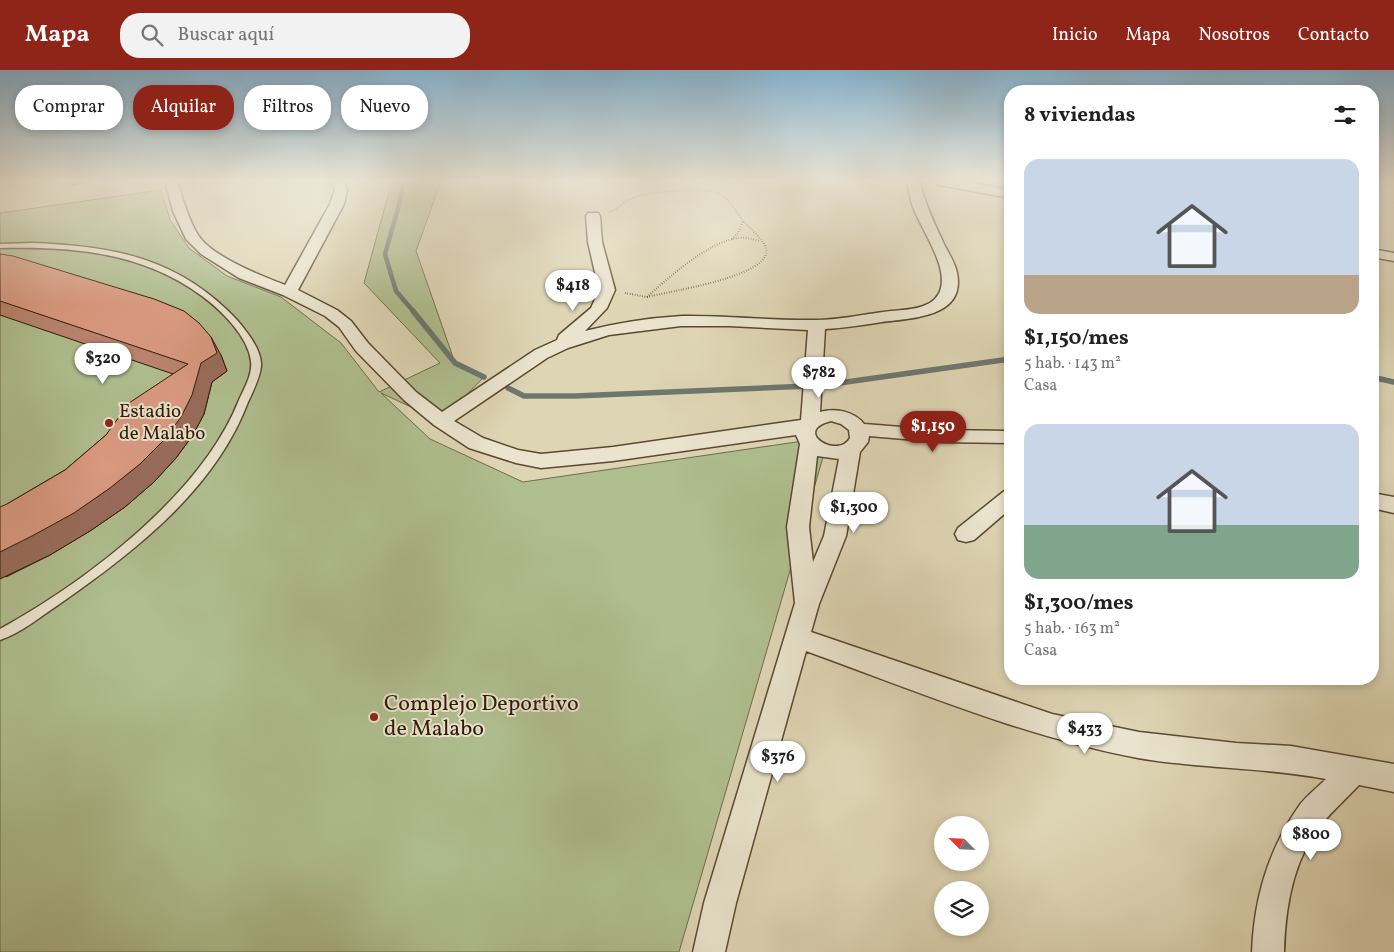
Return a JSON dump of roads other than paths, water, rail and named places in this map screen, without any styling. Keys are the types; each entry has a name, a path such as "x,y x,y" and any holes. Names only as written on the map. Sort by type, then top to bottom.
{"street":[{"path":"185,222 193,239 221,262 244,275 289,292 331,314 345,324 387,373 410,396 441,420 476,443 516,456 541,460 613,454 808,431 820,416 837,416 853,423 855,440 835,536 807,604 720,903 709,952"},
{"path":"289,292 326,222"},
{"path":"441,420 521,366 558,345 595,312 606,298 607,290 595,242 593,222"},
{"path":"558,345 618,329 661,324 726,321 817,325 920,311 937,306 945,299 950,279 949,271 927,222"},
{"path":"1379,254 1394,257"},
{"path":"807,604 798,527 817,325"},
{"path":"808,431 826,452 834,453 855,440 1004,437"},
{"path":"966,534 1004,502"},
{"path":"1379,502 1394,505"},
{"path":"798,638 1052,726 1139,745 1236,756 1290,759 1394,778"},
{"path":"1268,952 1269,920 1278,878 1296,840 1310,815 1354,771"}],"lane":[{"path":"0,246 82,250 124,256 168,271 192,284 228,314 249,341 256,366 245,401 232,429 191,486 164,514 117,555 67,592 0,635"}],"waterway":[{"path":"394,222 385,254 396,291 414,312"},
{"path":"413,311 455,363 484,377"},
{"path":"832,384 1004,360"},
{"path":"1379,379 1394,382"},
{"path":"508,388 524,396 575,396 810,386"}],"place":[{"name":"Estadio de Malabo","path":"109,423"},
{"name":"Complejo Deportivo de Malabo","path":"374,717"}]}
